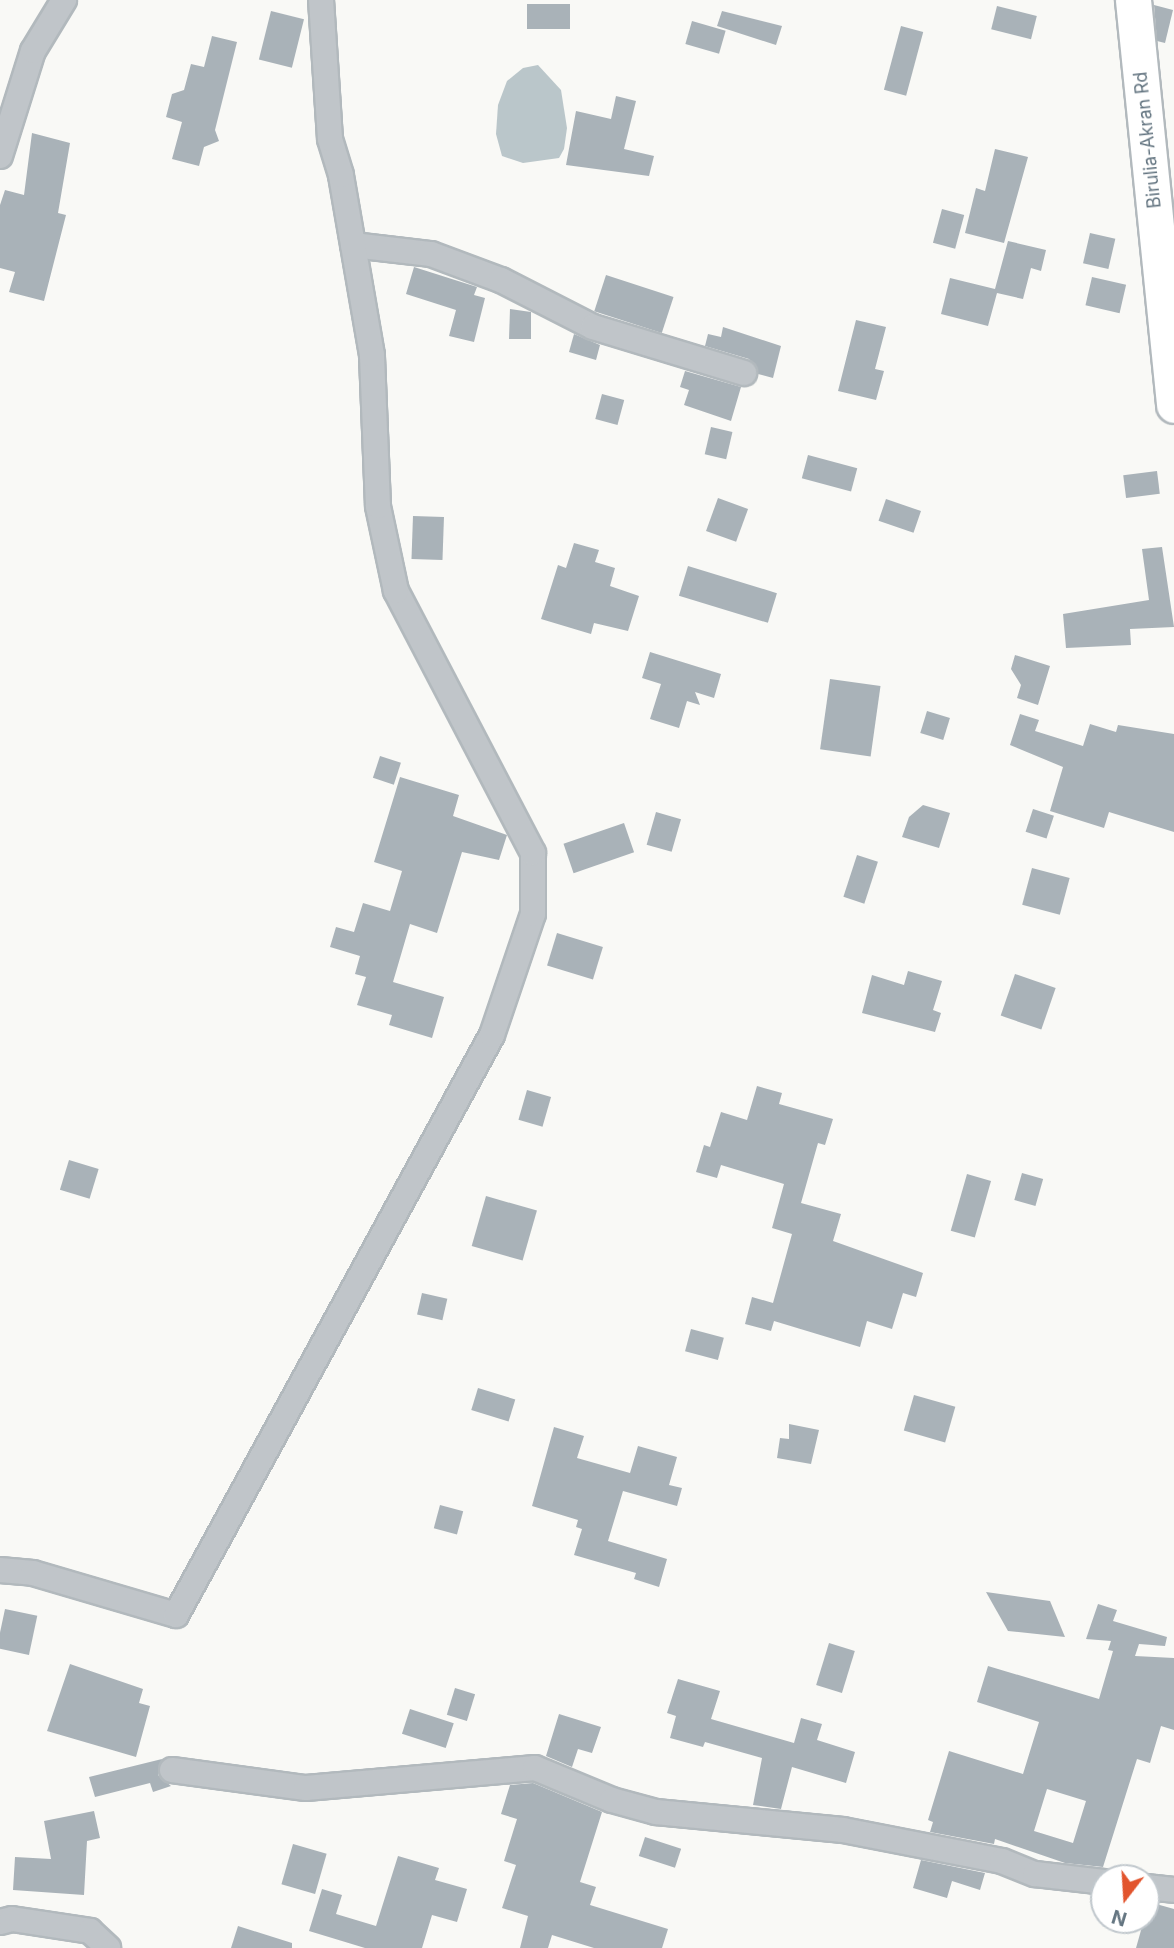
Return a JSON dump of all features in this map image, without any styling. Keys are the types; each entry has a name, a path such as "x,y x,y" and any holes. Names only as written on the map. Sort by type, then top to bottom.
{"street":[{"path":"0,156 33,51 64,0"},
{"path":"0,1570 33,1573 176,1615 492,1035 533,914 533,853 396,591 378,506 372,355 353,246 330,139 321,0"},
{"name":"Birulia-Akran Rd","path":"1133,0 1174,405"},
{"path":"353,246 431,254 501,280 593,327 744,373"},
{"path":"172,1770 306,1787 534,1768 612,1800 656,1812 843,1830 1002,1861 1035,1874 1090,1880"},
{"path":"0,1922 12,1919 90,1931 108,1948"}],"shaded area":[{"path":"538,65 561,90 567,128 564,149 559,158 523,163 502,156 496,134 498,105 507,81 523,68"}],"building":[{"path":"527,4 570,4 570,29 527,29"},
{"path":"1154,5 1173,10 1165,43 1157,41"},
{"path":"997,6 1037,16 1031,39 991,29"},
{"path":"271,11 304,19 292,68 259,60"},
{"path":"722,11 782,26 776,45 717,26"},
{"path":"692,21 726,31 719,54 685,44"},
{"path":"901,26 923,32 906,96 884,90"},
{"path":"212,36 237,42 215,130 219,141 204,147 199,166 172,159 182,122 166,117 172,94 184,90 191,64 204,67"},
{"path":"616,96 636,101 624,149 654,156 649,176 566,165 576,111 611,119"},
{"path":"32,133 70,143 58,213 66,215 44,301 9,292 15,272 0,268 0,205 5,190 24,195"},
{"path":"995,149 1028,157 1004,243 965,233 976,188 985,191"},
{"path":"942,209 964,215 955,249 933,243"},
{"path":"1090,233 1115,239 1108,269 1083,263"},
{"path":"1008,241 1046,250 1041,271 1031,268 1023,299 997,293 988,326 941,314 950,278 995,289"},
{"path":"414,267 477,287 474,295 485,298 474,342 449,336 456,310 406,294"},
{"path":"606,275 674,297 662,333 594,311"},
{"path":"1092,277 1126,285 1120,313 1085,305"},
{"path":"510,309 531,312 531,339 509,339"},
{"path":"856,320 886,327 875,369 884,371 876,400 838,391"},
{"path":"723,327 781,346 773,378 758,374 749,359 705,346 708,334 721,337"},
{"path":"574,334 600,345 596,360 569,352"},
{"path":"685,371 741,387 731,421 684,405 689,390 680,387"},
{"path":"602,394 624,400 617,425 595,419"},
{"path":"711,427 732,432 726,459 705,454"},
{"path":"808,455 857,468 851,491 802,478"},
{"path":"1157,471 1160,494 1126,498 1123,475"},
{"path":"718,498 748,509 736,542 706,531"},
{"path":"886,499 921,511 913,533 879,521"},
{"path":"413,516 444,517 442,560 411,559"},
{"path":"574,543 599,550 595,562 615,568 610,586 639,596 628,631 594,623 591,634 541,619 558,565 566,568"},
{"path":"1162,547 1174,627 1130,629 1131,645 1066,648 1063,614 1149,600 1142,549"},
{"path":"688,566 777,593 768,623 679,596"},
{"path":"650,652 721,674 714,698 695,692 700,705 687,701 679,728 650,719 661,684 642,678"},
{"path":"1015,655 1050,666 1038,705 1017,698 1021,685 1011,669"},
{"path":"830,679 881,686 871,756 820,749"},
{"path":"927,711 950,718 943,740 920,733"},
{"path":"1020,714 1039,720 1035,731 1083,746 1090,724 1116,732 1118,725 1174,734 1174,832 1109,812 1104,828 1050,811 1063,767 1010,745"},
{"path":"380,756 401,763 394,785 373,778"},
{"path":"400,777 459,795 453,816 507,835 499,860 462,852 437,933 410,924 393,982 444,997 432,1038 389,1025 392,1015 357,1005 366,977 355,974 360,956 330,947 336,927 354,932 363,903 390,911 402,871 374,862"},
{"path":"923,805 950,813 939,848 902,837 909,817"},
{"path":"1033,809 1054,816 1047,839 1026,832"},
{"path":"656,812 681,819 672,852 647,845"},
{"path":"624,823 634,852 574,873 563,844"},
{"path":"857,855 878,862 864,904 843,897"},
{"path":"1032,868 1070,878 1060,915 1022,905"},
{"path":"557,933 603,947 593,980 547,966"},
{"path":"908,971 942,981 933,1010 941,1013 935,1032 862,1013 872,975 904,985"},
{"path":"1015,974 1056,988 1041,1030 1001,1016"},
{"path":"757,1086 782,1093 779,1104 833,1119 825,1145 818,1143 801,1203 841,1214 833,1241 923,1273 916,1297 903,1293 892,1329 867,1321 860,1347 774,1321 771,1331 745,1324 752,1297 773,1303 792,1234 772,1228 784,1184 721,1165 717,1178 696,1172 704,1145 710,1147 721,1112 747,1120"},
{"path":"527,1090 551,1097 542,1127 518,1120"},
{"path":"69,1160 99,1169 90,1199 60,1190"},
{"path":"1022,1173 1043,1179 1035,1206 1014,1200"},
{"path":"967,1174 991,1181 975,1238 951,1231"},
{"path":"486,1196 537,1211 523,1261 472,1246"},
{"path":"422,1293 447,1299 442,1320 417,1314"},
{"path":"691,1329 724,1338 718,1360 685,1351"},
{"path":"478,1388 515,1399 509,1421 471,1410"},
{"path":"914,1395 955,1407 945,1442 904,1431"},
{"path":"789,1424 819,1430 811,1464 777,1458 780,1438 789,1439"},
{"path":"554,1427 584,1436 577,1458 630,1473 638,1446 677,1457 669,1485 682,1488 677,1506 623,1491 608,1541 667,1559 659,1587 634,1579 636,1573 574,1555 582,1529 576,1527 578,1520 532,1506"},
{"path":"440,1505 463,1511 457,1534 434,1528"},
{"path":"986,1592 1050,1601 1065,1637 1008,1631"},
{"path":"1098,1604 1117,1610 1113,1621 1167,1637 1165,1646 1139,1644 1135,1656 1174,1658 1174,1730 1161,1726 1150,1763 1137,1759 1104,1864 1065,1863 995,1839 994,1844 930,1832 933,1822 928,1820 949,1751 1023,1774 1039,1722 977,1702 988,1666 1099,1699 1113,1651 1108,1650 1111,1641 1086,1639","holes":["1047,1789 1086,1801 1073,1843 1034,1831"]},
{"path":"5,1609 37,1616 29,1655 0,1649"},
{"path":"829,1643 855,1651 842,1693 816,1685"},
{"path":"70,1664 143,1689 139,1703 150,1706 136,1757 47,1731"},
{"path":"678,1679 720,1691 711,1719 794,1743 801,1718 822,1724 817,1740 855,1752 846,1783 792,1767 781,1809 753,1805 762,1758 705,1742 703,1747 670,1738 676,1716 667,1713"},
{"path":"455,1688 475,1694 467,1721 447,1715"},
{"path":"410,1709 454,1723 446,1748 402,1734"},
{"path":"559,1714 601,1727 592,1753 578,1749 572,1767 546,1756"},
{"path":"162,1759 158,1775 171,1786 153,1792 150,1783 95,1797 89,1777"},
{"path":"533,1783 602,1812 580,1882 596,1887 590,1905 668,1929 662,1948 594,1948 552,1935 548,1948 520,1948 528,1916 502,1908 516,1865 504,1861 517,1819 501,1814 510,1785"},
{"path":"94,1811 100,1838 87,1841 84,1895 13,1890 15,1857 51,1859 44,1821"},
{"path":"645,1837 681,1849 675,1868 639,1856"},
{"path":"293,1844 327,1854 315,1894 281,1884"},
{"path":"398,1856 439,1868 435,1880 467,1889 457,1922 432,1915 422,1948 365,1948 309,1931 322,1889 342,1895 336,1914 376,1926"},
{"path":"921,1860 985,1873 980,1890 952,1881 947,1898 913,1888"},
{"path":"1160,1905 1174,1909 1174,1948 1136,1948 1140,1934 1160,1934"},
{"path":"238,1926 292,1943 292,1948 231,1948"}]}
